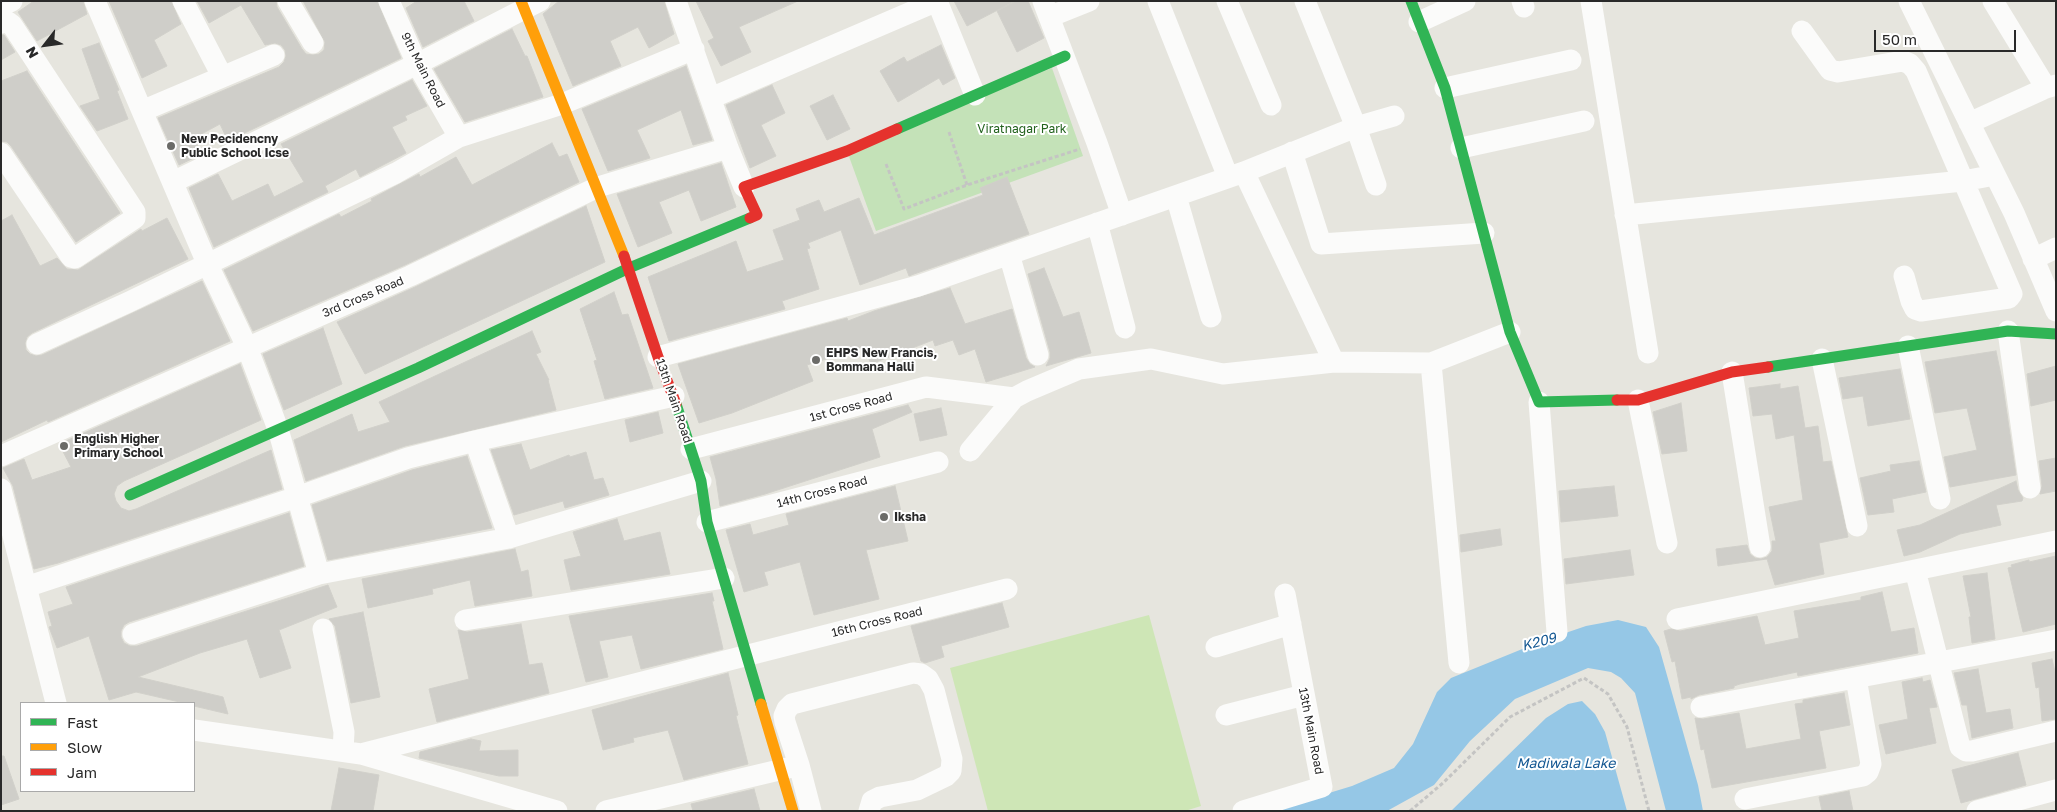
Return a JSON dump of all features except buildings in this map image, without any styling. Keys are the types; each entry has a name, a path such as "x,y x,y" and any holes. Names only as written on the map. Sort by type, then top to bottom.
{"street":[{"path":"1,6 12,1"},
{"path":"95,1 207,263 246,347 278,429 319,574"},
{"path":"183,1 222,76"},
{"path":"288,1 313,43"},
{"name":"9th Main Road","path":"389,1 417,64 460,137"},
{"path":"130,495 418,368 629,268 757,215 728,148 676,1"},
{"path":"711,98 937,1 975,96"},
{"path":"1089,1 1046,9 1122,214"},
{"path":"1158,1 1236,175 1334,362"},
{"path":"1227,1 1270,105"},
{"path":"1305,1 1356,127 1376,185"},
{"path":"1411,1 1445,88 1510,332 1539,402 1557,632"},
{"path":"1419,22 1465,1"},
{"path":"1591,1 1648,352"},
{"path":"1909,1 2014,213 2056,311"},
{"path":"1969,123 2051,87 1993,1"},
{"path":"173,182 417,64 529,4"},
{"name":"13th Main Road","path":"529,4 562,104 598,187 629,268 658,357 674,396 701,481 707,522 746,655 790,768 793,811"},
{"path":"1,23 8,22 12,25 135,212 135,218 73,258 68,255 1,153"},
{"path":"1802,31 1830,70 1838,72 1903,61 1910,64 1916,71 2012,294 2011,297 1921,311 1911,301 1904,276"},
{"path":"37,344 129,302 396,173 460,137 562,104 694,49"},
{"path":"142,111 274,55"},
{"path":"744,187 848,151 1065,56"},
{"path":"1445,88 1571,60"},
{"path":"658,357 918,286 1236,175 1356,127 1394,116"},
{"path":"1461,148 1584,121"},
{"name":"3rd Cross Road","path":"1,456 410,276 598,187 728,148"},
{"path":"1292,152 1321,244 1484,233"},
{"path":"1625,215 1964,181 1995,175"},
{"path":"1176,196 1210,316"},
{"path":"1982,226 1996,224 2014,213"},
{"path":"1097,223 1125,328"},
{"path":"2033,259 2056,248"},
{"path":"1009,254 1038,355"},
{"path":"1539,402 1638,400 1732,372 2008,331 2056,334"},
{"path":"2008,331 2030,488"},
{"path":"970,451 1014,398 1078,369 1151,359 1223,374 1334,362 1431,363 1510,332"},
{"path":"1908,346 1940,499"},
{"path":"1822,359 1857,526"},
{"path":"1431,363 1459,663"},
{"path":"1732,372 1760,547"},
{"name":"1st Cross Road","path":"691,449 926,386 1014,398"},
{"path":"26,586 298,497 408,458 674,396"},
{"path":"1638,400 1667,543"},
{"path":"475,441 509,538"},
{"name":"14th Cross Road","path":"707,522 938,462"},
{"path":"133,634 319,574 509,538 701,481"},
{"path":"1,489 56,702"},
{"path":"1677,619 2056,541"},
{"path":"1915,570 1960,747 1966,751 1972,751 2056,731"},
{"path":"465,620 724,578"},
{"name":"16th Cross Road","path":"352,752 1007,589"},
{"name":"13th Main Road","path":"1243,811 1322,787 1285,594"},
{"path":"1216,647 1291,624"},
{"path":"323,629 344,732 352,752"},
{"path":"1701,707 2056,640"},
{"path":"811,811 790,768 784,716 792,704 913,673 921,674 928,679 934,690 952,760 951,771 939,780 917,790 880,797 872,801 869,811"},
{"path":"1745,799 1863,776 1868,772 1871,764 1856,678"},
{"path":"1226,715 1304,695"},
{"path":"195,730 352,752 505,804 556,811"},
{"path":"606,811 790,768"},
{"path":"1977,811 2056,790"}],"path":[{"path":"949,132 967,185"},
{"path":"886,164 904,209 967,185 1097,143"},
{"path":"1410,811 1443,784 1510,717 1584,678 1608,694 1627,727 1649,811"}],"green space":[{"name":"Viratnagar Park","path":"1052,68 1083,156 876,231 847,151"},
{"path":"1149,615 1201,806 1185,811 988,811 950,668"}],"water":[{"path":"1618,620 1646,627 1659,647 1698,785 1703,811 1666,811 1635,693 1621,678 1611,672 1588,668 1515,699 1470,741 1434,785 1387,811 1270,811 1352,786 1394,768 1413,744 1437,692 1451,678 1542,641 1586,626"},
{"name":"Madiwala Lake","path":"1582,701 1595,714 1605,732 1627,811 1451,811 1546,718 1568,704"}],"traffic: fast":[{"path":"1411,1 1445,88 1510,332 1539,402 1617,400"},
{"path":"897,129 1065,56"},
{"path":"130,495 418,368 629,268 750,218"},
{"path":"1768,367 2008,331 2056,334"},
{"path":"676,404 701,481 707,522 761,704"}],"traffic: slow":[{"path":"521,1 624,256"},
{"path":"761,704 793,811"}],"traffic: jam":[{"path":"750,218 757,215 744,187 847,151 897,129"},
{"path":"624,256 676,404"},
{"path":"1617,400 1638,400 1732,372 1768,367"}],"place":[{"name":"New Pecidencny Public School Icse","path":"171,146"},
{"name":"EHPS New Francis, Bommana Halli","path":"816,360"},
{"name":"English Higher Primary School","path":"64,446"},
{"name":"Iksha","path":"884,517"}],"water label":[{"name":"K209","path":"1539,642"}]}
